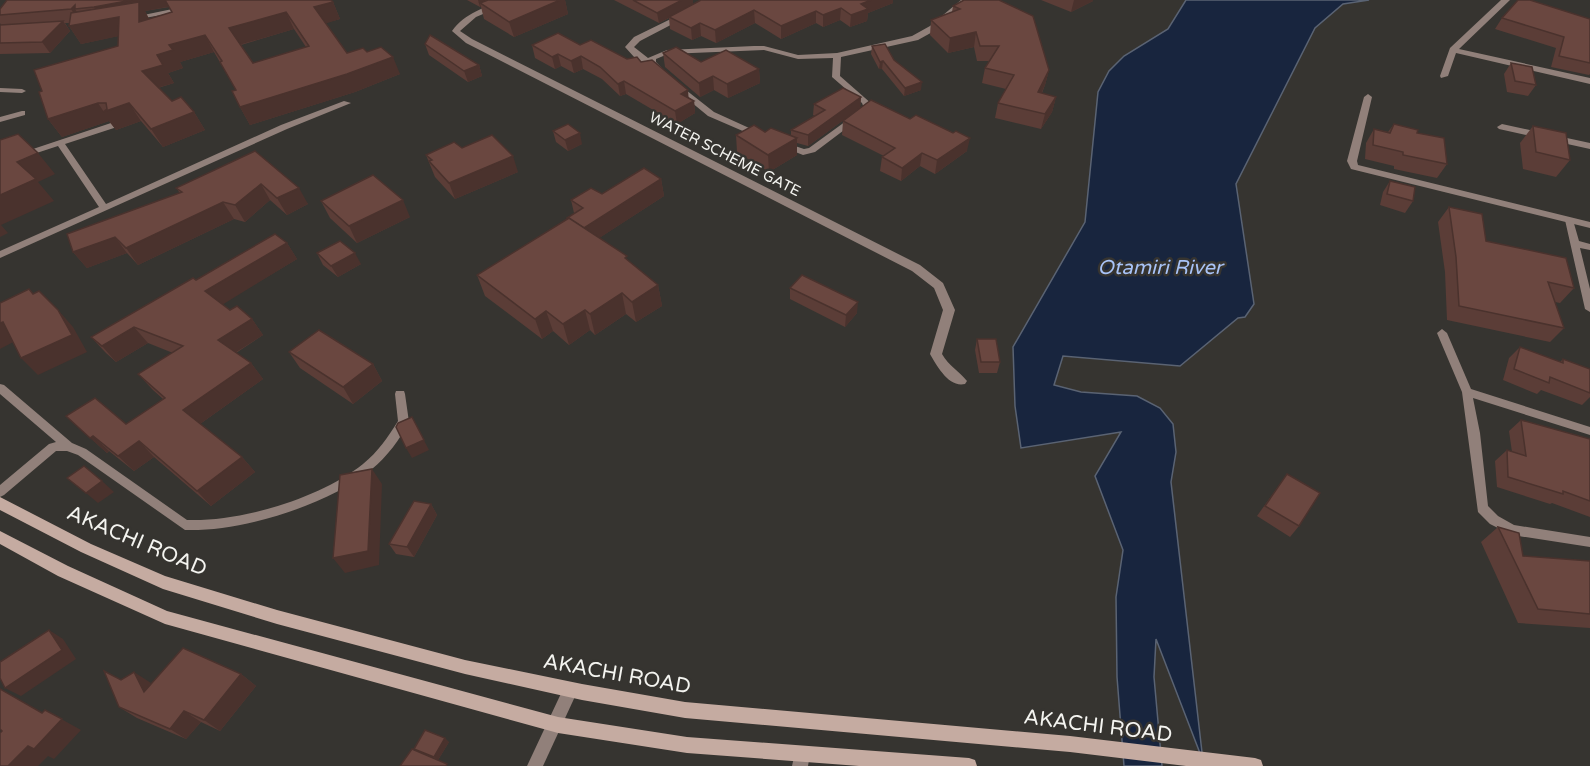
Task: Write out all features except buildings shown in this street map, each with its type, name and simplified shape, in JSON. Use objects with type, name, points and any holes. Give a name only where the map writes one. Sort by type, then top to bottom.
[{"type":"main road","name":"AKACHI ROAD","points":[[0,503],[86,548],[163,582],[277,617],[443,661],[570,690],[685,710],[1071,744],[1255,766]]},
{"type":"main road","points":[[0,537],[63,571],[165,618],[554,724],[687,746],[801,760],[969,766]]},
{"type":"street","name":"WATER SCHEME GATE","points":[[512,0],[462,22],[456,32],[562,89],[916,268],[939,286],[949,310],[936,354],[944,368],[961,381]]},
{"type":"street","points":[[652,63],[652,58],[667,52],[764,48],[798,57],[837,55],[915,38],[933,28],[966,0]]},
{"type":"street","points":[[1444,76],[1453,51],[1506,0]]},
{"type":"street","points":[[124,20],[200,6]]},
{"type":"street","points":[[692,11],[632,43],[629,47],[652,63],[711,114],[803,152],[812,150],[868,110],[869,105],[866,101],[844,86],[836,77],[837,55]]},
{"type":"street","points":[[1453,51],[1590,81]]},
{"type":"street","points":[[1368,97],[1352,161],[1354,167],[1590,225]]},
{"type":"street","points":[[1502,127],[1590,146]]},
{"type":"street","points":[[535,766],[570,690]]},
{"type":"lane","points":[[0,90],[22,91]]},
{"type":"lane","points":[[0,255],[284,126],[347,103]]},
{"type":"lane","points":[[0,120],[22,113]]},
{"type":"lane","points":[[0,163],[114,125]]},
{"type":"lane","points":[[60,143],[104,207]]},
{"type":"lane","points":[[1569,220],[1590,309]]},
{"type":"lane","points":[[1574,243],[1590,247]]},
{"type":"lane","points":[[1442,333],[1467,392],[1482,508],[1494,520],[1512,530],[1590,542]]},
{"type":"lane","points":[[0,388],[68,446],[82,452],[185,525],[202,528],[261,516],[337,486],[366,468],[387,447],[404,422],[400,394]]},
{"type":"lane","points":[[1467,392],[1590,430]]},
{"type":"lane","points":[[0,492],[53,447],[68,446]]},
{"type":"water","name":"Otamiri River","points":[[1186,0],[1369,0],[1343,4],[1315,28],[1236,184],[1254,304],[1245,317],[1238,318],[1180,366],[1063,356],[1054,385],[1081,392],[1137,396],[1160,408],[1173,424],[1176,452],[1171,482],[1203,761],[1156,639],[1154,677],[1162,766],[1124,766],[1117,677],[1116,597],[1123,550],[1095,476],[1121,432],[1021,448],[1015,406],[1013,347],[1085,222],[1098,92],[1109,71],[1124,56],[1168,29]]}]
